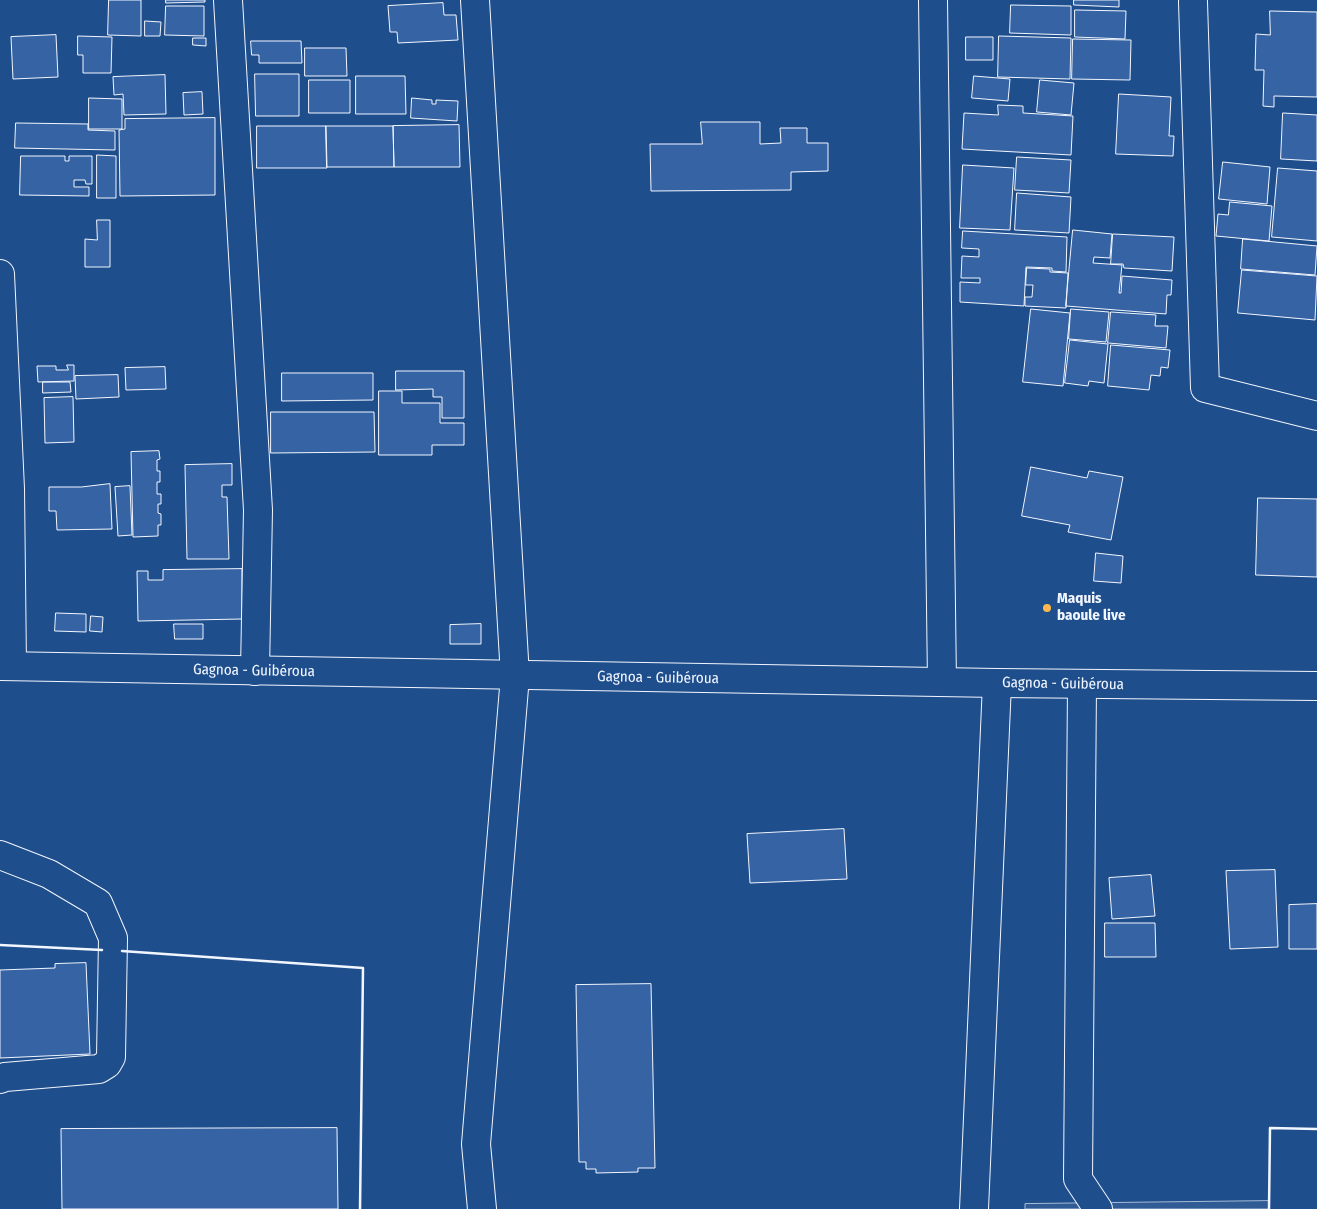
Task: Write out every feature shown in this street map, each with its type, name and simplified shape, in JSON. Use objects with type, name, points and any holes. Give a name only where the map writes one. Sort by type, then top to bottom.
[{"type":"street","points":[[228,0],[258,510],[255,671]]},
{"type":"street","points":[[475,0],[515,676],[476,1144],[482,1209]]},
{"type":"street","points":[[934,0],[942,682]]},
{"type":"street","points":[[1193,2],[1205,388],[1317,416]]},
{"type":"street","points":[[0,274],[10,489],[6,666]]},
{"type":"street","name":"Gagnoa - Guibéroua","points":[[6,666],[515,676],[1317,686]]},
{"type":"street","points":[[974,1209],[997,683]]},
{"type":"street","points":[[1082,684],[1078,1179],[1098,1209]]},
{"type":"street","points":[[0,855],[49,874],[98,902],[113,938],[111,1057],[107,1064],[99,1069],[0,1079]]},
{"type":"shaded area","points":[[1269,1201],[1269,1209],[1025,1209],[1025,1204]]},
{"type":"building","points":[[109,0],[141,0],[141,36],[108,35]]},
{"type":"building","points":[[166,0],[205,0],[205,2],[166,3]]},
{"type":"building","points":[[1074,0],[1119,0],[1119,7],[1074,5]]},
{"type":"building","points":[[443,3],[444,15],[456,15],[458,40],[398,43],[397,32],[390,32],[388,6]]},
{"type":"building","points":[[1011,5],[1071,6],[1071,35],[1010,33]]},
{"type":"building","points":[[166,6],[204,6],[204,36],[165,35]]},
{"type":"building","points":[[1075,10],[1126,11],[1125,39],[1075,37]]},
{"type":"building","points":[[1270,11],[1317,12],[1317,97],[1274,96],[1274,107],[1263,106],[1264,70],[1255,70],[1256,34],[1270,35]]},
{"type":"building","points":[[145,21],[161,22],[160,36],[145,36]]},
{"type":"building","points":[[56,35],[58,77],[13,79],[11,37]]},
{"type":"building","points":[[78,36],[112,37],[111,73],[83,73],[83,55],[78,55]]},
{"type":"building","points":[[999,36],[1071,38],[1070,79],[998,77]]},
{"type":"building","points":[[966,37],[993,37],[993,60],[966,60]]},
{"type":"building","points":[[193,38],[206,38],[206,46],[193,45]]},
{"type":"building","points":[[1073,39],[1131,40],[1130,80],[1072,79]]},
{"type":"building","points":[[251,41],[301,41],[302,63],[259,63],[259,55],[252,55]]},
{"type":"building","points":[[305,48],[346,48],[347,76],[305,76]]},
{"type":"building","points":[[255,74],[299,74],[299,116],[256,116]]},
{"type":"building","points":[[165,75],[166,114],[124,115],[123,94],[114,95],[113,77]]},
{"type":"building","points":[[356,76],[405,76],[406,114],[356,114]]},
{"type":"building","points":[[974,76],[1010,79],[1008,101],[972,98]]},
{"type":"building","points":[[309,80],[350,80],[350,113],[309,113]]},
{"type":"building","points":[[1040,80],[1074,83],[1071,115],[1037,112]]},
{"type":"building","points":[[202,92],[203,114],[184,115],[183,93]]},
{"type":"building","points":[[1119,94],[1171,97],[1169,136],[1174,136],[1173,156],[1116,154]]},
{"type":"building","points":[[89,98],[122,99],[122,129],[89,129]]},
{"type":"building","points":[[412,98],[432,100],[432,104],[436,104],[436,100],[458,101],[457,121],[411,118]]},
{"type":"building","points":[[998,105],[1023,106],[1023,113],[1073,116],[1071,155],[962,149],[964,113],[998,115]]},
{"type":"building","points":[[1283,113],[1317,115],[1317,161],[1281,159]]},
{"type":"building","points":[[215,118],[215,195],[120,196],[119,130],[125,129],[125,119]]},
{"type":"building","points":[[701,122],[760,122],[760,144],[781,143],[780,128],[807,128],[807,143],[828,143],[828,171],[791,172],[791,190],[651,191],[650,144],[702,144]]},
{"type":"building","points":[[16,123],[88,124],[88,130],[115,131],[115,150],[15,148]]},
{"type":"building","points":[[459,125],[460,167],[394,167],[393,126]]},
{"type":"building","points":[[257,126],[326,126],[327,168],[257,168]]},
{"type":"building","points":[[326,126],[393,126],[394,167],[327,167]]},
{"type":"building","points":[[97,155],[116,156],[116,198],[97,198]]},
{"type":"building","points":[[21,156],[65,156],[65,161],[69,161],[69,156],[92,156],[92,184],[86,184],[85,180],[74,180],[74,187],[89,187],[89,196],[20,195]]},
{"type":"building","points":[[1017,157],[1071,160],[1069,193],[1015,190]]},
{"type":"building","points":[[1223,162],[1270,167],[1267,204],[1219,199]]},
{"type":"building","points":[[963,165],[1014,168],[1010,230],[960,228]]},
{"type":"building","points":[[1278,168],[1317,171],[1317,241],[1272,237]]},
{"type":"building","points":[[1017,193],[1071,197],[1069,233],[1015,230]]},
{"type":"building","points":[[1230,202],[1272,206],[1269,241],[1216,236],[1218,214],[1228,215]]},
{"type":"building","points":[[97,220],[110,220],[110,267],[85,267],[85,239],[97,240]]},
{"type":"building","points":[[1073,230],[1112,234],[1110,258],[1094,257],[1093,263],[1122,265],[1119,293],[1121,293],[1122,276],[1172,280],[1171,295],[1167,295],[1166,314],[1066,306]]},
{"type":"building","points":[[963,231],[1067,237],[1066,272],[1052,271],[1052,268],[1026,267],[1024,306],[960,302],[960,282],[980,283],[980,278],[961,278],[962,256],[979,257],[979,249],[962,248]]},
{"type":"building","points":[[1113,234],[1174,237],[1172,271],[1124,268],[1123,264],[1111,264]]},
{"type":"building","points":[[1243,239],[1317,246],[1315,275],[1241,269]]},
{"type":"building","points":[[1027,268],[1050,269],[1050,272],[1068,273],[1066,308],[1025,306],[1025,297],[1032,297],[1033,285],[1026,285]]},
{"type":"building","points":[[1242,270],[1317,276],[1315,320],[1238,313]]},
{"type":"building","points":[[1031,309],[1070,313],[1063,386],[1023,382]]},
{"type":"building","points":[[1071,309],[1109,312],[1106,342],[1069,339]]},
{"type":"building","points":[[1111,312],[1156,315],[1155,326],[1168,326],[1166,348],[1108,343]]},
{"type":"building","points":[[1070,340],[1108,344],[1104,383],[1089,381],[1088,386],[1065,383]]},
{"type":"building","points":[[1111,345],[1170,350],[1168,368],[1161,367],[1160,376],[1151,375],[1149,390],[1108,386]]},
{"type":"building","points":[[67,365],[74,365],[74,381],[38,382],[37,366],[56,366],[56,370],[68,370]]},
{"type":"building","points":[[165,367],[166,389],[126,390],[125,368]]},
{"type":"building","points":[[396,371],[464,371],[464,418],[442,418],[442,397],[433,397],[433,389],[396,390]]},
{"type":"building","points":[[282,373],[373,373],[373,400],[282,401]]},
{"type":"building","points":[[118,375],[119,397],[76,399],[75,376]]},
{"type":"building","points":[[43,382],[70,382],[71,392],[43,393]]},
{"type":"building","points":[[379,391],[402,391],[402,403],[440,403],[440,423],[464,423],[464,445],[432,445],[432,455],[379,455]]},
{"type":"building","points":[[73,397],[74,442],[45,443],[44,398]]},
{"type":"building","points":[[271,412],[374,412],[375,452],[271,453]]},
{"type":"building","points":[[159,451],[160,459],[157,460],[157,471],[160,471],[160,482],[157,482],[157,494],[161,494],[161,504],[158,504],[158,513],[161,514],[161,525],[158,525],[158,536],[133,537],[131,452]]},
{"type":"building","points":[[232,464],[232,485],[222,485],[222,497],[227,497],[229,559],[187,559],[185,465]]},
{"type":"building","points":[[1031,467],[1087,478],[1089,471],[1123,477],[1111,540],[1068,532],[1070,525],[1022,516]]},
{"type":"building","points":[[110,484],[112,529],[57,530],[56,511],[49,511],[49,487],[81,487]]},
{"type":"building","points":[[130,486],[132,535],[118,536],[115,487]]},
{"type":"building","points":[[1258,498],[1317,499],[1317,577],[1256,575]]},
{"type":"building","points":[[1096,553],[1123,556],[1121,583],[1094,581]]},
{"type":"building","points":[[242,569],[242,619],[138,621],[137,571],[148,571],[148,580],[163,580],[163,570]]},
{"type":"building","points":[[56,613],[86,614],[86,632],[55,631]]},
{"type":"building","points":[[91,616],[103,617],[102,632],[90,631]]},
{"type":"building","points":[[174,624],[203,624],[203,639],[175,639]]},
{"type":"building","points":[[481,624],[481,644],[450,644],[450,625]]},
{"type":"building","points":[[844,829],[847,879],[750,883],[747,834]]},
{"type":"building","points":[[1275,870],[1278,947],[1230,949],[1226,871]]},
{"type":"building","points":[[1151,875],[1155,916],[1112,919],[1109,878]]},
{"type":"building","points":[[1317,904],[1317,949],[1289,949],[1289,905]]},
{"type":"building","points":[[1105,923],[1155,923],[1156,957],[1105,957]]},
{"type":"building","points":[[86,963],[90,1054],[0,1058],[0,970],[55,968],[55,964]]},
{"type":"building","points":[[651,984],[655,1168],[638,1168],[638,1172],[596,1173],[596,1169],[586,1169],[586,1162],[579,1162],[576,985]]},
{"type":"building","points":[[337,1128],[338,1209],[62,1209],[61,1129]]},
{"type":"wall","points":[[0,945],[102,950]]},
{"type":"wall","points":[[122,951],[363,968],[360,1209]]},
{"type":"wall","points":[[1269,1209],[1270,1128],[1317,1129]]},
{"type":"place","name":"Maquis baoule live","points":[[1047,608]]}]
